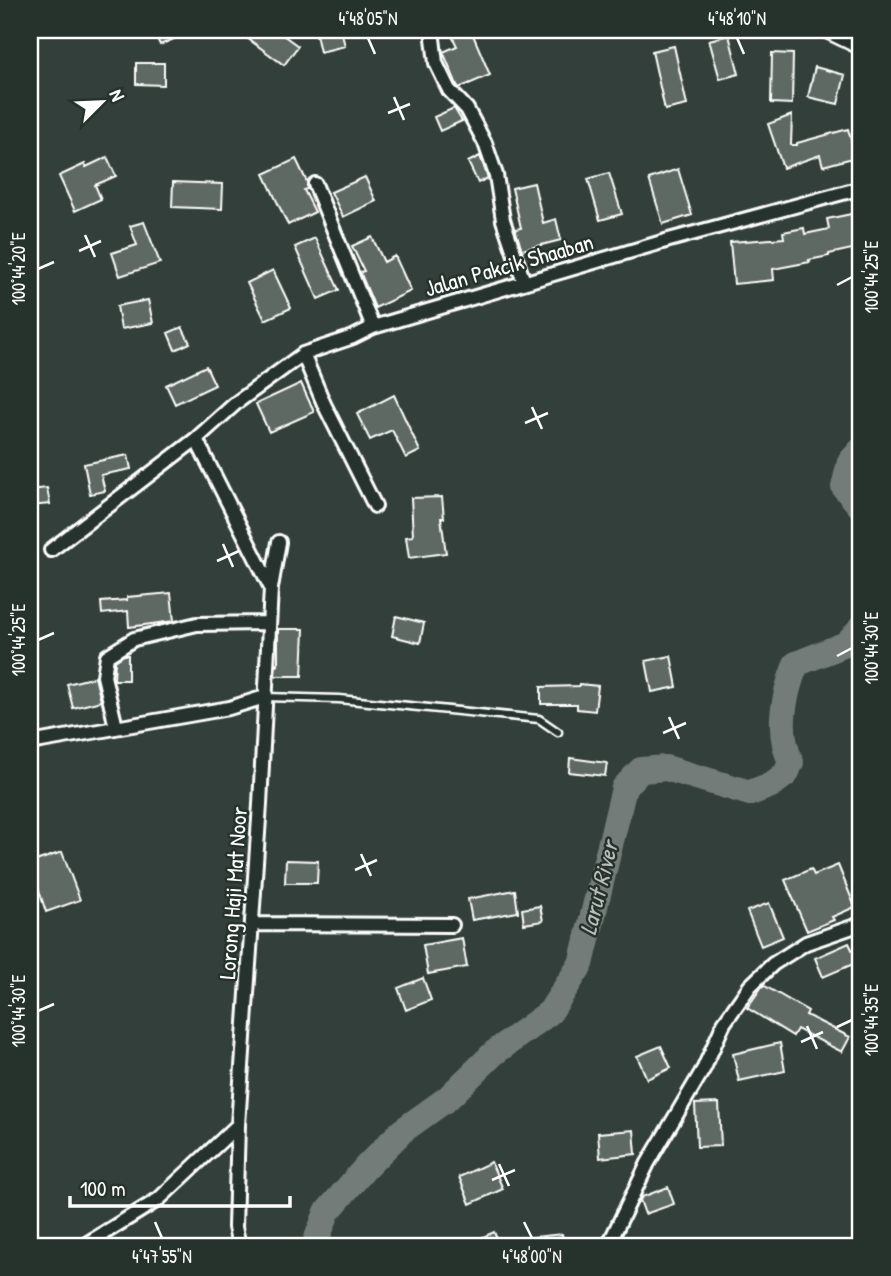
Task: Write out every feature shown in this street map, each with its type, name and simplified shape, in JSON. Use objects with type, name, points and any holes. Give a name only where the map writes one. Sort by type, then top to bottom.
[{"type":"main road","points":[[830,30],[861,46]]},
{"type":"street","points":[[432,30],[436,63],[449,90],[467,109],[485,143],[496,175],[503,220],[524,282]]},
{"type":"street","points":[[315,184],[373,327]]},
{"type":"street","name":"Jalan Pakcik Shaaban","points":[[51,550],[196,439],[236,403],[303,354],[353,337],[373,327],[524,282],[861,188]]},
{"type":"street","points":[[303,354],[324,404],[374,506]]},
{"type":"street","points":[[196,439],[271,588]]},
{"type":"street","name":"Lorong Haji Mat Noor","points":[[239,1246],[235,1227],[238,1125],[253,924],[271,588],[279,542]]},
{"type":"street","points":[[116,727],[104,676],[107,656],[134,639],[197,624],[269,623]]},
{"type":"street","points":[[30,743],[229,708],[265,696]]},
{"type":"street","points":[[253,924],[452,925]]},
{"type":"street","points":[[608,1246],[648,1163],[704,1068],[724,1023],[750,986],[773,964],[806,943],[861,924]]},
{"type":"street","points":[[89,1245],[159,1199],[238,1125]]},
{"type":"lane","points":[[265,696],[339,699],[539,719],[558,732]]},
{"type":"building","points":[[153,30],[195,30],[160,45]]},
{"type":"building","points":[[253,30],[276,30],[298,46],[284,65],[247,38]]},
{"type":"building","points":[[315,30],[341,30],[345,46],[320,52]]},
{"type":"building","points":[[449,30],[471,30],[490,75],[459,88],[443,52],[457,46]]},
{"type":"building","points":[[729,35],[739,74],[720,79],[709,40]]},
{"type":"building","points":[[674,46],[687,105],[665,110],[652,51]]},
{"type":"building","points":[[772,53],[793,54],[792,104],[771,103]]},
{"type":"building","points":[[136,63],[164,63],[164,85],[136,84]]},
{"type":"building","points":[[815,67],[845,75],[838,104],[808,97]]},
{"type":"building","points":[[454,108],[462,121],[440,131],[434,117]]},
{"type":"building","points":[[792,115],[791,145],[848,129],[856,157],[823,166],[820,155],[783,168],[768,124]]},
{"type":"building","points":[[480,156],[488,178],[478,183],[468,162]]},
{"type":"building","points":[[107,157],[116,176],[95,185],[101,199],[75,211],[59,176]]},
{"type":"building","points":[[296,159],[307,182],[307,189],[304,190],[315,212],[288,225],[264,174]]},
{"type":"building","points":[[678,169],[692,215],[663,224],[649,179]]},
{"type":"building","points":[[609,173],[622,214],[600,220],[588,179]]},
{"type":"building","points":[[365,177],[376,201],[343,217],[331,192]]},
{"type":"building","points":[[173,182],[223,184],[222,209],[172,207]]},
{"type":"building","points":[[534,183],[543,223],[556,219],[561,240],[522,250],[515,229],[521,228],[512,188]]},
{"type":"building","points":[[856,213],[861,247],[829,254],[809,260],[810,262],[773,269],[774,280],[734,284],[730,242],[784,238],[783,232],[804,228],[805,234],[829,229],[827,219]]},
{"type":"building","points":[[144,222],[160,263],[120,276],[112,253],[137,245],[130,226]]},
{"type":"building","points":[[372,237],[384,262],[395,256],[411,291],[375,308],[360,272],[364,271],[352,246]]},
{"type":"building","points":[[315,238],[339,290],[318,299],[295,247]]},
{"type":"building","points":[[273,270],[291,308],[265,320],[247,283]]},
{"type":"building","points":[[148,300],[153,323],[121,329],[117,306]]},
{"type":"building","points":[[182,327],[190,343],[175,350],[168,333]]},
{"type":"building","points":[[206,366],[215,385],[175,404],[166,385]]},
{"type":"building","points":[[301,383],[314,412],[269,432],[256,404]]},
{"type":"building","points":[[394,395],[420,451],[406,458],[392,430],[370,440],[357,414]]},
{"type":"building","points":[[128,455],[131,469],[101,475],[105,491],[90,494],[84,464]]},
{"type":"building","points":[[47,488],[50,504],[30,506],[30,490]]},
{"type":"building","points":[[442,497],[444,518],[441,518],[446,553],[409,558],[406,537],[413,536],[411,498]]},
{"type":"building","points":[[171,593],[174,621],[129,627],[128,611],[102,614],[101,602]]},
{"type":"building","points":[[396,616],[424,623],[420,643],[392,636]]},
{"type":"building","points":[[278,629],[304,629],[302,676],[275,676],[276,664],[278,665]]},
{"type":"building","points":[[128,655],[128,680],[114,680],[115,661]]},
{"type":"building","points":[[671,656],[677,687],[652,692],[646,661]]},
{"type":"building","points":[[95,677],[101,701],[73,708],[67,684]]},
{"type":"building","points":[[579,684],[598,686],[595,711],[577,709],[577,704],[541,704],[541,687]]},
{"type":"building","points":[[570,758],[607,763],[605,776],[569,772]]},
{"type":"building","points":[[62,852],[80,900],[46,912],[30,863]]},
{"type":"building","points":[[286,860],[318,861],[317,883],[285,883]]},
{"type":"building","points":[[838,865],[855,907],[832,917],[834,920],[807,931],[785,880],[811,869],[814,875]]},
{"type":"building","points":[[515,890],[518,912],[472,920],[468,899]]},
{"type":"building","points":[[769,903],[783,937],[761,946],[747,911]]},
{"type":"building","points":[[540,906],[543,921],[524,924],[522,909]]},
{"type":"building","points":[[462,938],[467,967],[428,974],[423,945]]},
{"type":"building","points":[[849,943],[858,962],[823,977],[815,958]]},
{"type":"building","points":[[423,978],[431,1000],[406,1010],[398,988]]},
{"type":"building","points":[[763,985],[808,1011],[806,1015],[850,1037],[842,1052],[797,1029],[793,1036],[747,1008]]},
{"type":"building","points":[[780,1043],[785,1071],[739,1081],[733,1054]]},
{"type":"building","points":[[661,1046],[671,1068],[647,1079],[637,1056]]},
{"type":"building","points":[[719,1103],[721,1146],[697,1147],[695,1104]]},
{"type":"building","points":[[634,1130],[636,1154],[600,1158],[598,1133]]},
{"type":"building","points":[[491,1162],[503,1189],[470,1204],[459,1177]]},
{"type":"building","points":[[668,1187],[674,1204],[645,1214],[640,1200],[642,1197]]},
{"type":"building","points":[[494,1232],[500,1246],[463,1246]]},
{"type":"building","points":[[562,1234],[564,1246],[527,1246],[526,1238]]},
{"type":"waterway","name":"Larut River","points":[[861,450],[850,462],[844,487],[861,507]]},
{"type":"waterway","name":"Larut River","points":[[314,1246],[327,1212],[402,1131],[448,1098],[494,1053],[550,1012],[581,964],[624,788],[641,770],[666,768],[750,793],[771,785],[786,774],[791,762],[784,738],[783,713],[796,664],[846,644],[861,628]]}]
